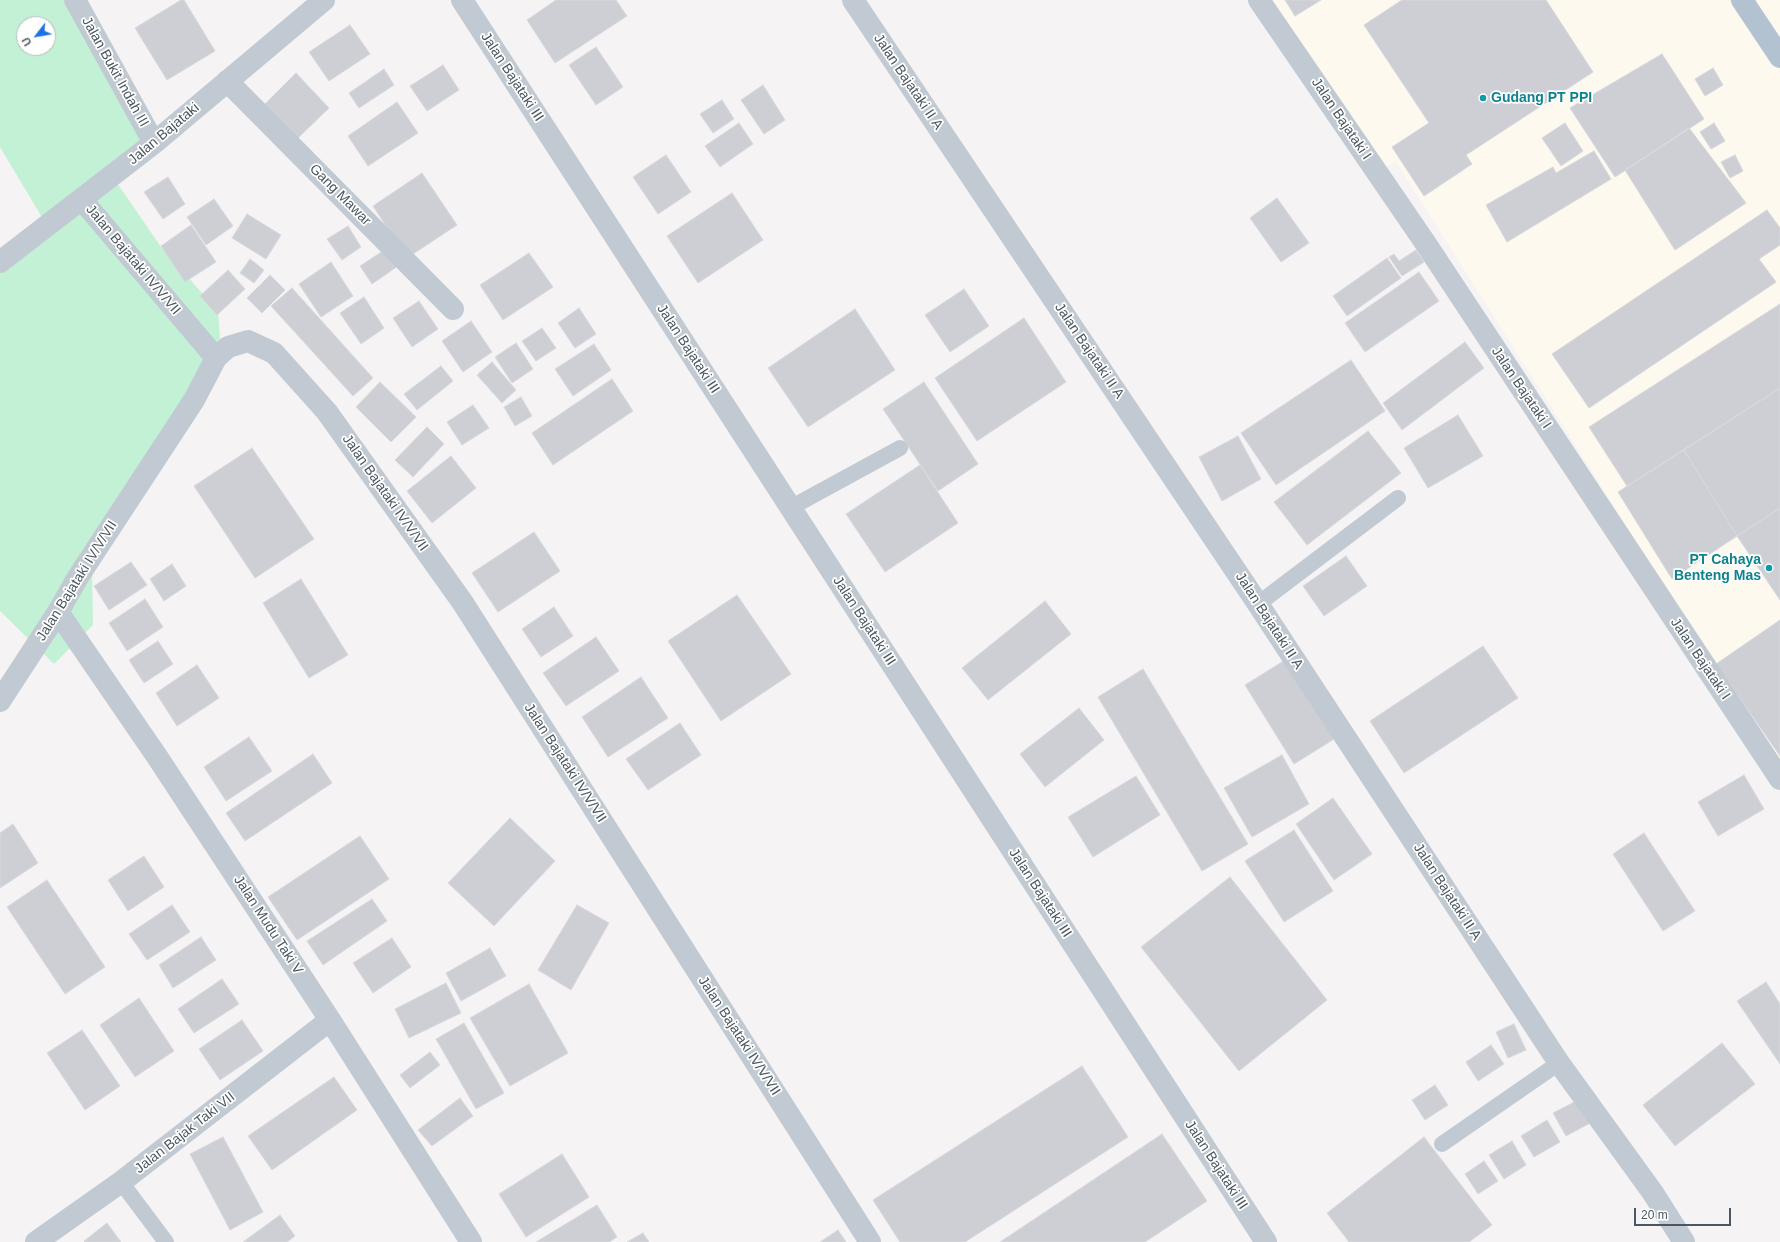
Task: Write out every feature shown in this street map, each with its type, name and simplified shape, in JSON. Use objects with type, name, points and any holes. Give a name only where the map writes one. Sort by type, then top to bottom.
[{"type":"main road","points":[[1742,0],[1780,57]]},
{"type":"street","name":"Jalan Bukit Indah III","points":[[75,0],[154,143]]},
{"type":"street","name":"Jalan Bajataki","points":[[0,262],[154,143],[324,0]]},
{"type":"street","name":"Jalan Bajataki III","points":[[462,0],[1266,1242]]},
{"type":"street","name":"Jalan Bajataki II A","points":[[853,0],[1258,604],[1559,1063],[1653,1193],[1684,1242]]},
{"type":"street","name":"Jalan Bajataki I","points":[[1259,0],[1424,241],[1780,779]]},
{"type":"street","name":"Gang Mawar","points":[[227,81],[453,309]]},
{"type":"street","name":"Jalan Bajataki IV/V/VII","points":[[82,200],[216,358]]},
{"type":"street","name":"Jalan Bajataki IV/V/VII","points":[[0,701],[58,612],[78,577],[194,400],[216,358],[228,347],[248,341],[274,353],[327,412],[463,603],[870,1242]]},
{"type":"street","name":"Jalan Mudu Taki V","points":[[58,612],[158,758],[330,1020],[471,1242]]},
{"type":"street","name":"Jalan Bajak Taki VII","points":[[36,1242],[121,1182],[330,1020]]},
{"type":"lane","points":[[790,508],[900,448]]},
{"type":"lane","points":[[1258,604],[1398,498]]},
{"type":"lane","points":[[1442,1144],[1559,1063]]},
{"type":"lane","points":[[121,1182],[166,1242]]},
{"type":"shaded area","points":[[1251,0],[1780,0],[1780,768],[1396,162],[1383,168]]},
{"type":"green space","points":[[0,0],[66,0],[155,146],[115,180],[161,247],[218,311],[222,363],[92,565],[93,625],[54,664],[0,611],[0,266],[52,234],[0,147]]},
{"type":"building","points":[[181,0],[184,0],[215,51],[167,80],[135,28]]},
{"type":"building","points":[[556,0],[616,0],[627,16],[555,63],[527,20]]},
{"type":"building","points":[[1285,0],[1321,0],[1295,16]]},
{"type":"building","name":"Gudang PT PPI","points":[[1402,0],[1546,0],[1593,72],[1466,155],[1472,164],[1424,196],[1392,147],[1429,123],[1364,25]]},
{"type":"building","points":[[350,25],[370,54],[329,81],[309,52]]},
{"type":"building","points":[[596,47],[623,87],[596,105],[569,65]]},
{"type":"building","points":[[1662,54],[1704,119],[1615,177],[1570,108]]},
{"type":"building","points":[[443,65],[459,90],[427,111],[410,86]]},
{"type":"building","points":[[1713,68],[1723,85],[1705,96],[1695,79]]},
{"type":"building","points":[[384,69],[394,85],[359,108],[349,93]]},
{"type":"building","points":[[296,73],[329,108],[298,138],[265,104]]},
{"type":"building","points":[[763,85],[785,120],[764,134],[741,100]]},
{"type":"building","points":[[722,100],[734,119],[713,133],[700,114]]},
{"type":"building","points":[[397,102],[418,133],[368,166],[348,136]]},
{"type":"building","points":[[739,123],[753,144],[720,167],[705,146]]},
{"type":"building","points":[[1565,123],[1583,151],[1561,166],[1542,138]]},
{"type":"building","points":[[1714,123],[1725,141],[1711,149],[1700,132]]},
{"type":"building","points":[[1689,128],[1746,203],[1675,250],[1625,170]]},
{"type":"building","points":[[1594,151],[1611,179],[1507,242],[1486,205],[1553,167],[1556,173]]},
{"type":"building","points":[[666,155],[691,192],[658,214],[633,177]]},
{"type":"building","points":[[1735,155],[1743,171],[1730,178],[1721,162]]},
{"type":"building","points":[[422,173],[457,225],[407,258],[373,206]]},
{"type":"building","points":[[168,177],[185,204],[163,219],[144,192]]},
{"type":"building","points":[[732,193],[763,240],[698,283],[667,236]]},
{"type":"building","points":[[1277,198],[1309,243],[1281,262],[1250,218]]},
{"type":"building","points":[[214,199],[233,226],[206,245],[187,217]]},
{"type":"building","points":[[1767,210],[1780,228],[1780,245],[1759,259],[1776,282],[1589,408],[1552,354]]},
{"type":"building","points":[[247,214],[281,235],[266,259],[232,238]]},
{"type":"building","points":[[191,225],[216,262],[185,282],[161,246]]},
{"type":"building","points":[[348,226],[361,247],[342,260],[327,239]]},
{"type":"building","points":[[386,249],[398,266],[372,284],[360,266]]},
{"type":"building","points":[[1416,250],[1424,262],[1402,276],[1389,257],[1394,254],[1399,261]]},
{"type":"building","points":[[529,253],[553,287],[503,320],[480,285]]},
{"type":"building","points":[[1387,258],[1401,278],[1347,316],[1333,296]]},
{"type":"building","points":[[250,259],[264,270],[254,283],[240,273]]},
{"type":"building","points":[[331,262],[353,296],[321,317],[299,284]]},
{"type":"building","points":[[228,270],[245,289],[217,315],[200,296]]},
{"type":"building","points":[[1419,272],[1439,301],[1365,352],[1345,323]]},
{"type":"building","points":[[270,275],[285,290],[262,313],[247,298]]},
{"type":"building","points":[[292,288],[373,378],[353,396],[271,306]]},
{"type":"building","points":[[964,289],[989,326],[950,352],[925,315]]},
{"type":"building","points":[[364,297],[384,328],[361,344],[340,313]]},
{"type":"building","points":[[419,301],[438,329],[412,347],[393,318]]},
{"type":"building","points":[[1780,304],[1780,388],[1627,486],[1589,427]]},
{"type":"building","points":[[579,308],[596,334],[575,348],[558,323]]},
{"type":"building","points":[[855,309],[895,370],[808,427],[768,368]]},
{"type":"building","points":[[1024,318],[1066,382],[977,441],[935,378]]},
{"type":"building","points":[[471,321],[492,352],[463,372],[442,341]]},
{"type":"building","points":[[542,328],[556,348],[536,361],[522,341]]},
{"type":"building","points":[[1465,342],[1484,368],[1402,430],[1383,403]]},
{"type":"building","points":[[516,343],[533,369],[512,383],[495,357]]},
{"type":"building","points":[[594,344],[611,370],[573,396],[555,369]]},
{"type":"building","points":[[1351,360],[1385,411],[1276,485],[1241,433]]},
{"type":"building","points":[[492,362],[516,390],[502,403],[477,375]]},
{"type":"building","points":[[441,366],[453,381],[417,410],[404,394]]},
{"type":"building","points":[[612,379],[633,411],[553,465],[532,433]]},
{"type":"building","points":[[380,382],[416,417],[391,442],[356,407]]},
{"type":"building","points":[[924,382],[978,464],[938,491],[883,409]]},
{"type":"building","points":[[1780,388],[1780,508],[1737,536],[1684,450]]},
{"type":"building","points":[[521,397],[532,416],[515,426],[504,407]]},
{"type":"building","points":[[473,405],[489,428],[462,445],[447,422]]},
{"type":"building","points":[[1458,415],[1483,456],[1428,488],[1404,448]]},
{"type":"building","points":[[427,427],[444,444],[413,477],[395,460]]},
{"type":"building","points":[[1368,431],[1401,473],[1307,545],[1274,502]]},
{"type":"building","points":[[1238,436],[1261,479],[1222,501],[1199,457]]},
{"type":"building","points":[[252,448],[314,539],[255,578],[194,486]]},
{"type":"building","points":[[1684,450],[1737,536],[1672,579],[1618,492]]},
{"type":"building","points":[[451,456],[476,488],[432,523],[407,491]]},
{"type":"building","points":[[920,465],[958,523],[885,572],[846,514]]},
{"type":"building","name":"PT Cahaya Benteng Mas","points":[[1780,508],[1780,600],[1737,536]]},
{"type":"building","points":[[534,532],[560,571],[498,612],[472,573]]},
{"type":"building","points":[[1346,556],[1367,586],[1324,616],[1303,586]]},
{"type":"building","points":[[131,562],[147,585],[109,610],[94,586]]},
{"type":"building","points":[[172,564],[186,586],[164,601],[150,579]]},
{"type":"building","points":[[301,579],[348,655],[309,678],[263,603]]},
{"type":"building","points":[[737,595],[791,674],[721,721],[668,641]]},
{"type":"building","points":[[145,599],[163,627],[127,651],[109,623]]},
{"type":"building","points":[[1045,601],[1071,634],[988,700],[962,668]]},
{"type":"building","points":[[554,607],[573,636],[541,657],[522,629]]},
{"type":"building","points":[[1780,620],[1780,756],[1716,664]]},
{"type":"building","points":[[596,637],[619,671],[566,706],[543,673]]},
{"type":"building","points":[[158,641],[173,664],[144,683],[129,660]]},
{"type":"building","points":[[1483,646],[1518,698],[1404,773],[1370,721]]},
{"type":"building","points":[[1290,657],[1339,736],[1294,764],[1245,685]]},
{"type":"building","points":[[197,665],[219,698],[177,726],[156,693]]},
{"type":"building","points":[[1143,669],[1248,844],[1202,871],[1098,697]]},
{"type":"building","points":[[641,677],[668,718],[608,757],[582,717]]},
{"type":"building","points":[[1079,708],[1104,740],[1045,787],[1020,754]]},
{"type":"building","points":[[680,723],[701,755],[648,790],[626,759]]},
{"type":"building","points":[[249,737],[272,771],[226,801],[204,767]]},
{"type":"building","points":[[313,754],[332,783],[245,841],[226,813]]},
{"type":"building","points":[[1282,755],[1309,804],[1252,837],[1224,788]]},
{"type":"building","points":[[1744,775],[1764,809],[1718,836],[1698,802]]},
{"type":"building","points":[[1136,776],[1160,815],[1093,857],[1068,817]]},
{"type":"building","points":[[1333,798],[1372,854],[1334,880],[1296,824]]},
{"type":"building","points":[[510,818],[555,861],[494,926],[448,883]]},
{"type":"building","points":[[13,824],[38,863],[0,888],[0,833]]},
{"type":"building","points":[[1294,830],[1333,891],[1284,922],[1245,861]]},
{"type":"building","points":[[1644,833],[1695,911],[1663,931],[1613,854]]},
{"type":"building","points":[[360,836],[389,879],[297,940],[268,897]]},
{"type":"building","points":[[144,856],[164,887],[128,911],[108,880]]},
{"type":"building","points":[[1230,877],[1327,1000],[1239,1071],[1141,947]]},
{"type":"building","points":[[47,880],[105,967],[65,994],[7,907]]},
{"type":"building","points":[[372,899],[387,921],[323,965],[307,941]]},
{"type":"building","points":[[172,905],[190,932],[147,960],[129,934]]},
{"type":"building","points":[[577,905],[609,923],[571,990],[538,970]]},
{"type":"building","points":[[201,937],[216,960],[173,988],[159,965]]},
{"type":"building","points":[[392,938],[411,967],[373,993],[353,963]]},
{"type":"building","points":[[490,948],[506,976],[461,1001],[446,973]]},
{"type":"building","points":[[222,979],[239,1004],[194,1033],[178,1009]]},
{"type":"building","points":[[1766,982],[1780,1004],[1780,1064],[1737,1001]]},
{"type":"building","points":[[446,983],[461,1013],[409,1038],[395,1009]]},
{"type":"building","points":[[529,984],[568,1053],[510,1086],[470,1018]]},
{"type":"building","points":[[139,998],[174,1051],[135,1077],[100,1025]]},
{"type":"building","points":[[242,1020],[263,1051],[220,1080],[199,1049]]},
{"type":"building","points":[[464,1023],[504,1093],[476,1109],[436,1039]]},
{"type":"building","points":[[1514,1024],[1526,1050],[1508,1058],[1496,1032]]},
{"type":"building","points":[[82,1030],[120,1086],[85,1110],[47,1053]]},
{"type":"building","points":[[1722,1043],[1755,1084],[1675,1146],[1643,1105]]},
{"type":"building","points":[[1491,1045],[1504,1064],[1478,1081],[1466,1062]]},
{"type":"building","points":[[430,1052],[440,1065],[410,1088],[400,1075]]},
{"type":"building","points":[[1082,1066],[1128,1137],[965,1242],[900,1242],[873,1200]]},
{"type":"building","points":[[334,1077],[357,1110],[272,1170],[248,1136]]},
{"type":"building","points":[[1435,1085],[1448,1105],[1425,1120],[1412,1100]]},
{"type":"building","points":[[460,1098],[473,1116],[432,1146],[418,1130]]},
{"type":"building","points":[[1580,1099],[1592,1122],[1566,1136],[1553,1113]]},
{"type":"building","points":[[1547,1120],[1560,1142],[1534,1157],[1521,1136]]},
{"type":"building","points":[[1162,1134],[1207,1201],[1145,1242],[1000,1242]]},
{"type":"building","points":[[223,1137],[263,1212],[230,1230],[190,1154]]},
{"type":"building","points":[[1424,1137],[1492,1225],[1469,1242],[1349,1242],[1327,1213]]},
{"type":"building","points":[[1512,1141],[1526,1165],[1504,1179],[1489,1155]]},
{"type":"building","points":[[562,1154],[589,1197],[526,1237],[499,1194]]},
{"type":"building","points":[[1484,1161],[1498,1181],[1478,1194],[1465,1174]]},
{"type":"building","points":[[597,1205],[617,1237],[609,1242],[536,1242]]},
{"type":"building","points":[[280,1215],[295,1236],[287,1242],[243,1242]]},
{"type":"building","points":[[107,1223],[121,1242],[84,1241]]},
{"type":"building","points":[[838,1230],[846,1242],[820,1242]]},
{"type":"building","points":[[643,1233],[649,1242],[627,1242]]},
{"type":"place","name":"Gudang PT PPI","points":[[1483,98]]},
{"type":"place","name":"PT Cahaya Benteng Mas","points":[[1769,568]]}]
